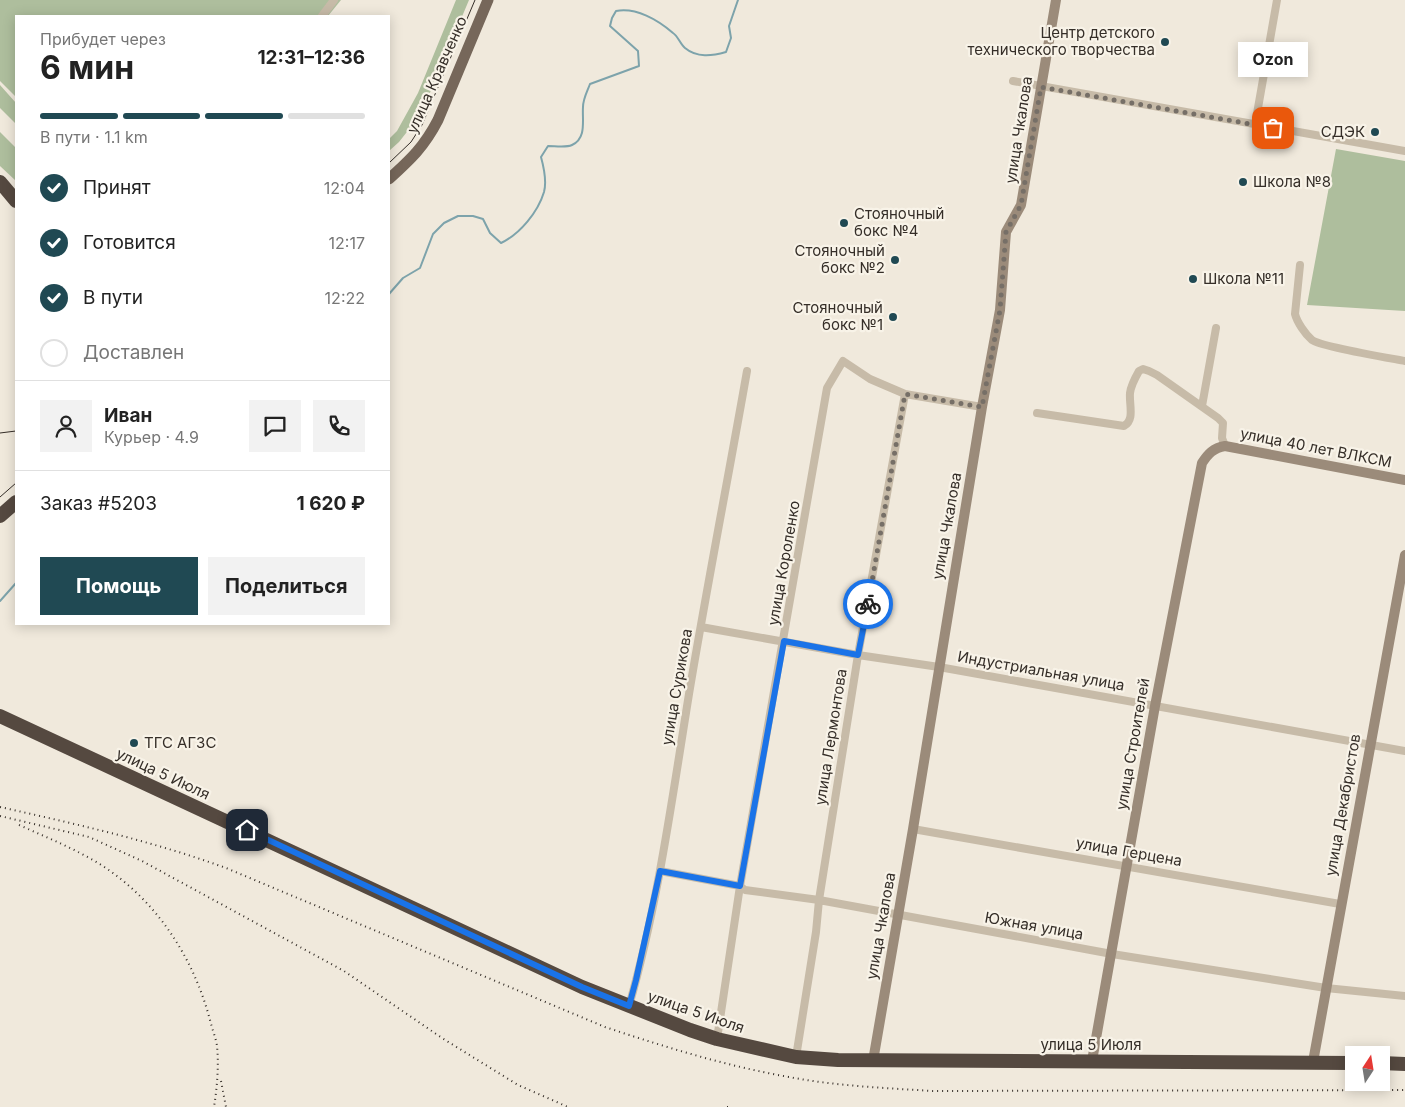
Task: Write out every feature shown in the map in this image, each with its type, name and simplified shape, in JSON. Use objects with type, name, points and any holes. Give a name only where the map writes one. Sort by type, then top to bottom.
[{"type":"highway","points":[[0,182],[15,200]]},
{"type":"highway","points":[[0,516],[15,503]]},
{"type":"highway","name":"улица 5 Июля","points":[[0,716],[582,987],[717,1039],[796,1056],[873,1061],[1345,1063]]},
{"type":"highway","points":[[1390,1063],[1405,1064]]},
{"type":"main road","name":"улица Кравченко","points":[[390,178],[419,152],[430,136],[488,0]]},
{"type":"main road","name":"улица Чкалова","points":[[873,1061],[982,407],[1000,310],[1006,232],[1021,205],[1056,0]]},
{"type":"main road","name":"улица 40 лет ВЛКСМ","points":[[1225,446],[1405,480]]},
{"type":"main road","name":"улица Строителей","points":[[1092,1061],[1155,706],[1202,463],[1208,454],[1216,448],[1225,446]]},
{"type":"main road","name":"улица Декабристов","points":[[1313,1062],[1369,744],[1405,555]]},
{"type":"street","points":[[323,15],[334,0]]},
{"type":"street","points":[[1255,125],[1277,0]]},
{"type":"street","points":[[1013,81],[1405,151]]},
{"type":"street","points":[[1300,265],[1296,320],[1313,340],[1366,354],[1405,361]]},
{"type":"street","points":[[1202,406],[1216,328]]},
{"type":"street","name":"улица Короленко","points":[[717,1039],[740,886],[827,388],[843,361],[870,379],[905,394]]},
{"type":"street","name":"улица Сурикова","points":[[629,1006],[660,871],[747,370]]},
{"type":"street","name":"улица 40 лет ВЛКСМ","points":[[1037,413],[1124,426],[1131,420],[1130,392],[1134,380],[1139,371],[1143,370],[1158,375],[1223,423],[1222,438],[1225,446]]},
{"type":"street","points":[[905,394],[982,407]]},
{"type":"street","name":"улица Лермонтова","points":[[796,1056],[858,655],[905,394]]},
{"type":"street","name":"Индустриальная улица","points":[[701,627],[858,655],[939,666],[1405,750]]},
{"type":"street","name":"улица Герцена","points":[[913,829],[1340,904]]},
{"type":"street","name":"Южная улица","points":[[660,871],[740,886],[745,890],[819,900],[1112,954],[1326,988],[1405,996]]},
{"type":"green space","points":[[0,0],[341,0],[329,15],[15,15],[15,96],[0,81]]},
{"type":"green space","points":[[456,0],[469,0],[421,114],[399,142],[390,150],[390,138],[397,131],[418,93]]},
{"type":"green space","points":[[0,85],[15,102],[15,123],[0,108]]},
{"type":"green space","points":[[0,132],[15,147],[15,180],[0,166]]},
{"type":"green space","points":[[1336,149],[1405,161],[1405,311],[1307,305]]},
{"type":"waterway","points":[[390,293],[403,278],[420,268],[433,234],[444,223],[458,216],[473,216],[483,219],[490,233],[501,243],[515,234],[533,215],[545,188],[541,157],[548,146],[570,146],[580,138],[583,128],[584,101],[590,84],[639,66],[638,51],[610,26],[616,11],[631,11],[646,16],[675,34],[683,46],[690,51],[700,55],[710,55],[726,52],[731,38],[729,26],[738,0]]},
{"type":"waterway","points":[[0,601],[15,584]]},
{"type":"tram line","points":[[390,162],[411,142],[422,125],[475,0]]},
{"type":"tram line","points":[[0,433],[15,431]]},
{"type":"tram line","points":[[0,497],[15,484]]},
{"type":"railway","points":[[0,807],[114,834],[198,858],[226,868],[605,1027],[650,1042],[765,1073],[843,1085],[933,1091],[1405,1090]]},
{"type":"railway","points":[[0,816],[89,837],[142,861],[344,971],[442,1038],[518,1085],[568,1107]]},
{"type":"railway","points":[[19,825],[79,852],[118,877],[137,893],[169,931],[182,951],[203,996],[216,1040],[218,1069],[214,1107]]},
{"type":"railway","points":[[221,1081],[226,1107]]},
{"type":"way so far","points":[[868,604],[905,394],[982,407],[1000,310],[1006,232],[1021,205],[1041,87],[1273,128]]},
{"type":"place","name":"Центр детского технического творчества","points":[[1165,42]]},
{"type":"place","name":"Ozon","points":[[1273,128]]},
{"type":"place","name":"СДЭК","points":[[1375,132]]},
{"type":"place","name":"Школа №8","points":[[1243,182]]},
{"type":"place","name":"Стояночный бокс №4","points":[[844,223]]},
{"type":"place","name":"Стояночный бокс №2","points":[[895,260]]},
{"type":"place","name":"Школа №11","points":[[1193,279]]},
{"type":"place","name":"Стояночный бокс №1","points":[[893,317]]},
{"type":"place","name":"ТГС АГЗС","points":[[134,743]]},
{"type":"route","points":[[247,830],[582,987],[629,1006],[660,871],[740,886],[784,641],[858,655],[868,604]]}]
